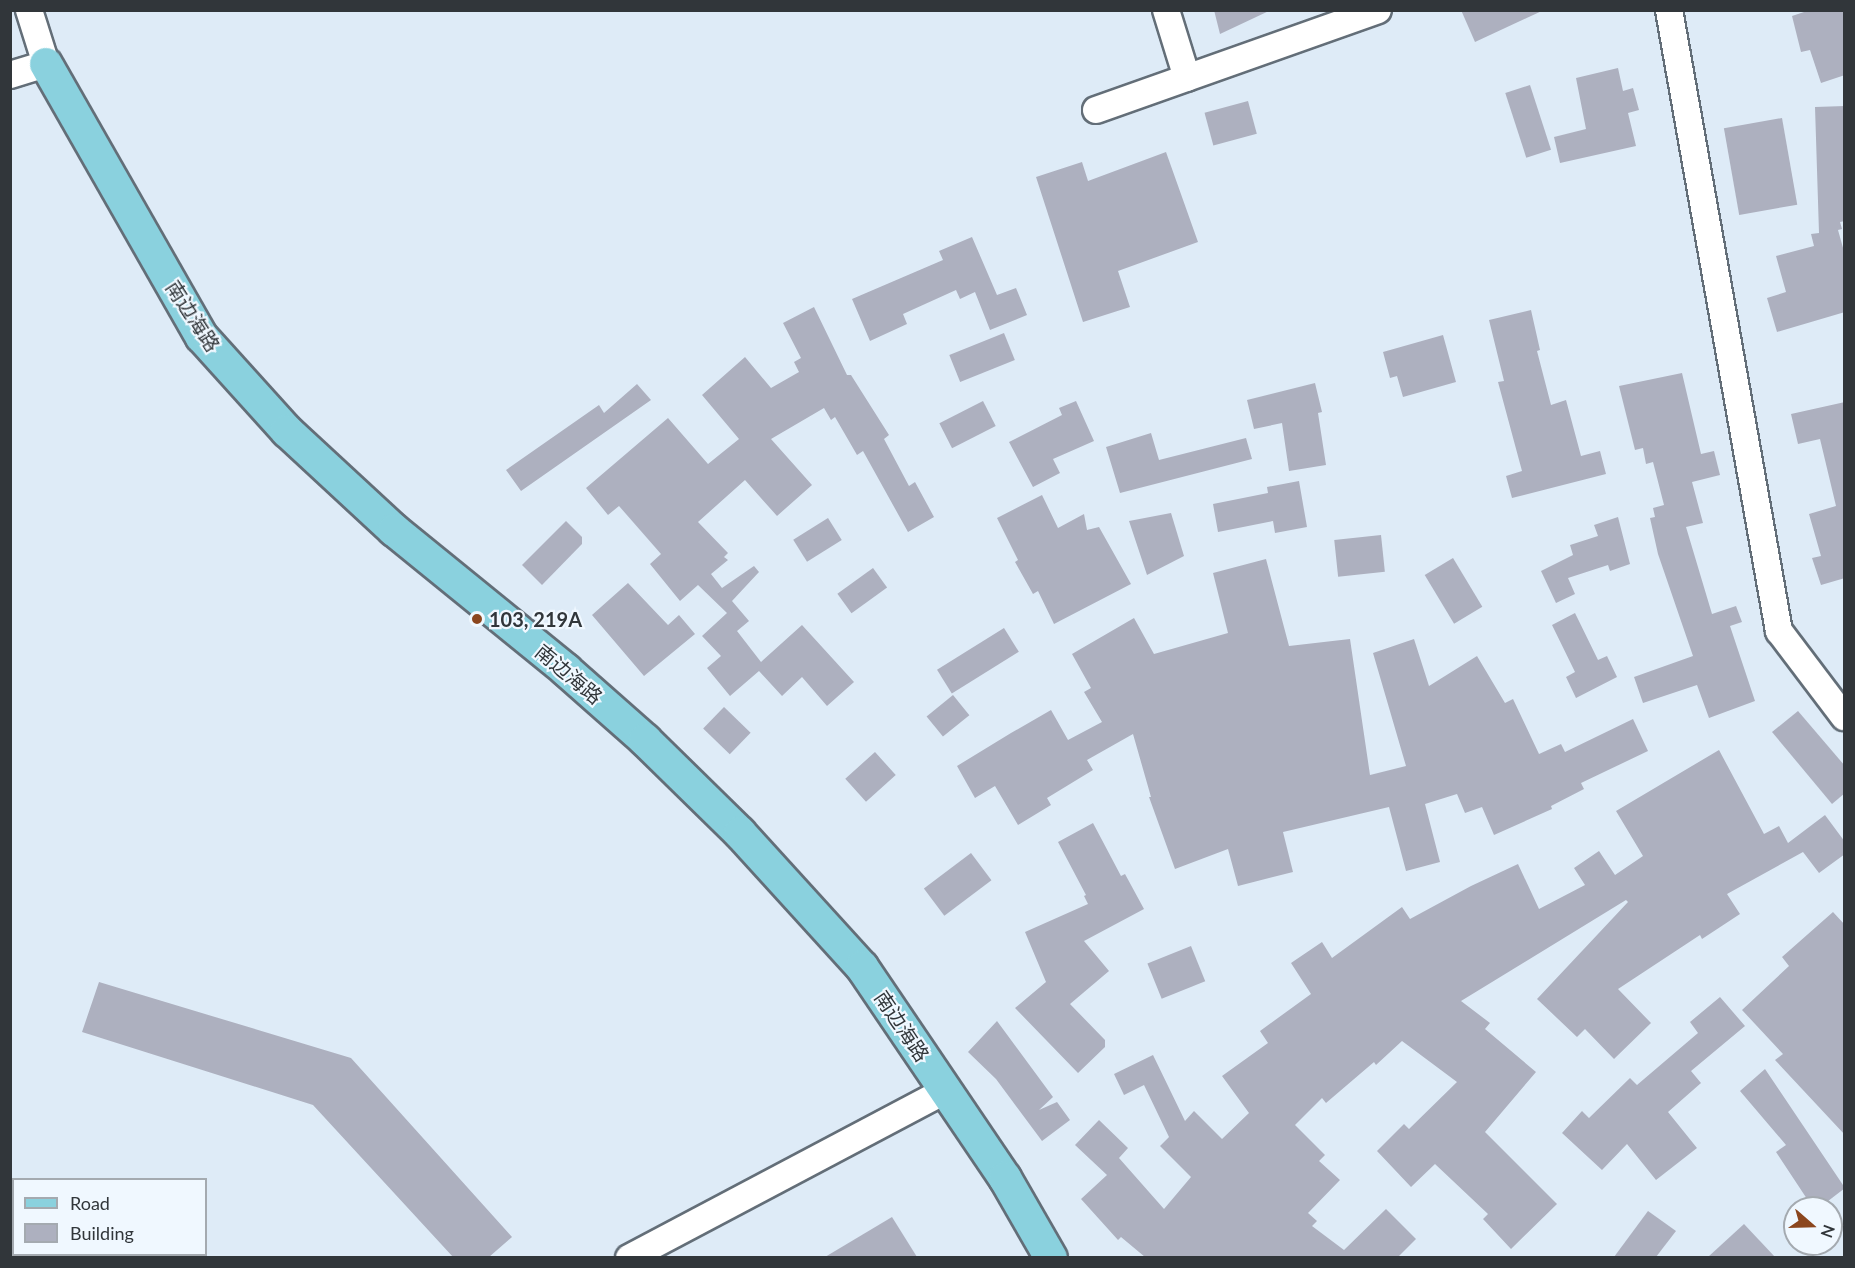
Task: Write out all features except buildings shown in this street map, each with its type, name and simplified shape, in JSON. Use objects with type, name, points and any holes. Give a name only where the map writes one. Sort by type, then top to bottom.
[{"type":"main road","name":"南边海路","points":[[46,64],[202,337],[295,439],[394,530],[566,670],[645,740],[740,833],[862,967],[1005,1178],[1052,1257]]},
{"type":"street","name":"南边海路","points":[[29,10],[46,64]]},
{"type":"street","points":[[1166,10],[1187,78]]},
{"type":"street","points":[[1096,110],[1378,10]]},
{"type":"street","points":[[1669,10],[1779,631],[1845,717]]},
{"type":"street","points":[[10,75],[46,64]]},
{"type":"street","points":[[628,1257],[946,1090]]},
{"type":"place","name":"103, 219A","points":[[477,619]]}]
